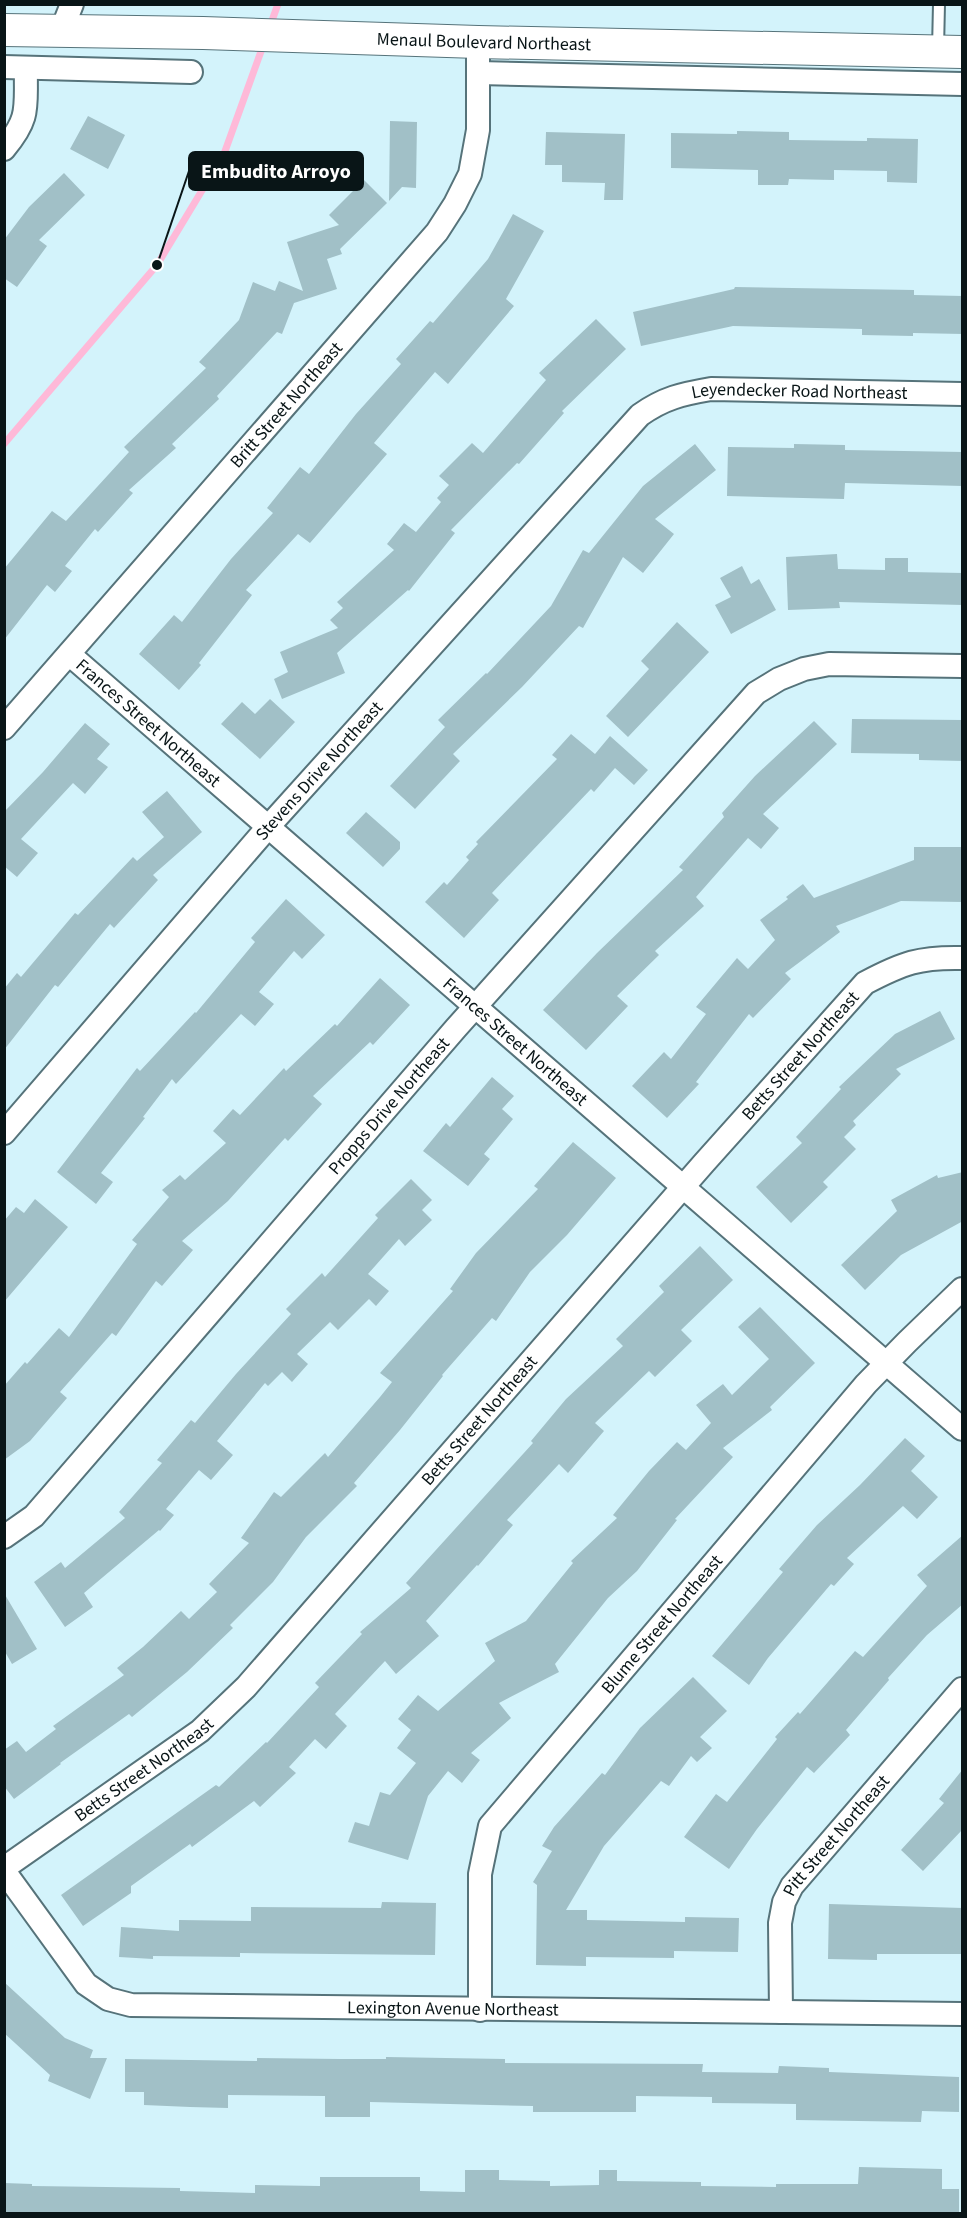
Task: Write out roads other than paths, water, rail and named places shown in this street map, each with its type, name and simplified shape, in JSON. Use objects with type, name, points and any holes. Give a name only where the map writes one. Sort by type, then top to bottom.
[{"type":"main road","name":"Menaul Boulevard Northeast","points":[[4,30],[67,18],[203,33],[328,38],[950,52]]},
{"type":"street","name":"Britt Street Northeast","points":[[4,728],[437,232],[470,174],[478,130],[478,42]]},
{"type":"street","points":[[4,148],[23,122],[26,109],[15,68],[191,72]]},
{"type":"street","points":[[479,73],[963,84]]},
{"type":"street","name":"Leyendecker Road Northeast","points":[[640,415],[658,403],[681,394],[711,389],[963,394]]},
{"type":"street","name":"Stevens Drive Northeast","points":[[4,1133],[268,827],[640,415]]},
{"type":"street","name":"Frances Street Northeast","points":[[69,654],[963,1429]]},
{"type":"street","name":"Propps Drive Northeast","points":[[4,1538],[34,1516],[475,1007],[756,693],[804,669],[829,664],[963,666]]},
{"type":"street","name":"Betts Street Northeast","points":[[4,1870],[200,1731],[246,1687],[683,1187],[865,983],[899,965],[932,957],[963,958]]},
{"type":"street","name":"Blume Street Northeast","points":[[480,2010],[480,1874],[490,1826],[886,1362],[963,1289]]},
{"type":"street","name":"Pitt Street Northeast","points":[[781,2012],[780,1923],[784,1902],[792,1886],[963,1689]]},
{"type":"street","name":"Lexington Avenue Northeast","points":[[4,1870],[86,1984],[108,1999],[131,2005],[963,2014]]},
{"type":"lane","points":[[939,4],[950,52]]},
{"type":"waterway","points":[[270,26],[278,4]]},
{"type":"waterway","points":[[4,444],[157,265],[224,154],[264,43]]},
{"type":"place","name":"Embudito Arroyo","points":[[157,265]]}]
